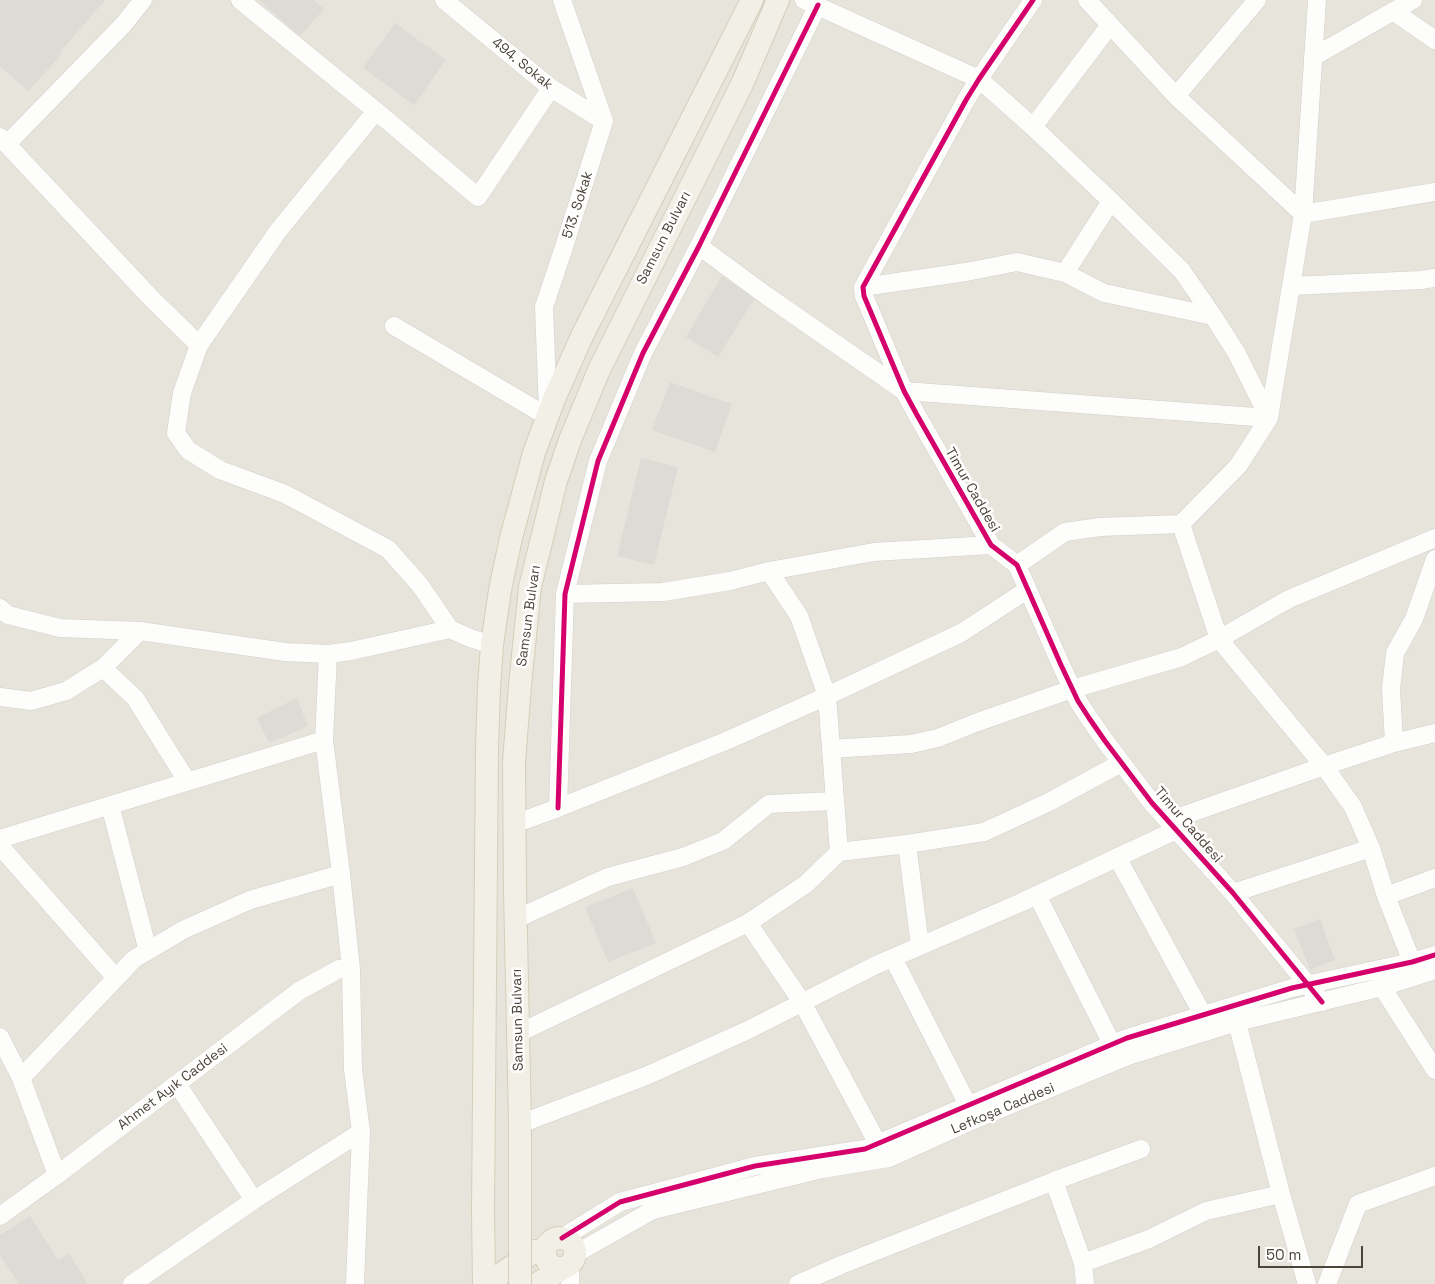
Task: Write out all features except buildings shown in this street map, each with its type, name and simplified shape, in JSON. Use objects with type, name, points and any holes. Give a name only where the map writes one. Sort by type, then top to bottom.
[{"type":"main road","points":[[565,1258],[485,1284],[483,1210],[487,749],[492,645],[500,590],[511,538],[534,452],[582,336],[751,0]]},
{"type":"main road","name":"Samsun Bulvarı","points":[[520,1284],[519,1034],[514,824],[515,752],[530,587],[556,481],[598,370],[743,82],[778,0]]},
{"type":"main road","points":[[537,1284],[565,1258]]},
{"type":"street","points":[[143,0],[123,25],[4,140],[198,345]]},
{"type":"street","points":[[240,0],[376,111],[478,198],[551,88]]},
{"type":"street","name":"494. Sokak","points":[[444,0],[551,88],[604,121]]},
{"type":"street","points":[[562,0],[604,121]]},
{"type":"street","points":[[863,287],[978,79],[1033,0]]},
{"type":"street","points":[[1087,0],[1176,96],[1303,214]]},
{"type":"street","points":[[1176,96],[1257,0]]},
{"type":"street","points":[[1017,565],[1065,532],[1100,527],[1181,524],[1238,466],[1269,418],[1303,214],[1317,0]]},
{"type":"street","points":[[1313,57],[1413,0]]},
{"type":"street","points":[[558,808],[566,594],[598,461],[643,353],[699,246],[811,3],[978,79],[1033,127],[1182,271],[1236,352],[1269,418]]},
{"type":"street","points":[[1392,11],[1435,40]]},
{"type":"street","points":[[1033,127],[1110,25]]},
{"type":"street","points":[[376,111],[278,231],[198,345],[182,393],[176,433],[188,450],[220,470],[285,494],[388,549],[420,586],[450,629],[492,645]]},
{"type":"street","name":"513. Sokak","points":[[548,417],[544,307],[564,250],[604,121]]},
{"type":"street","points":[[1303,214],[1435,192]]},
{"type":"street","points":[[1065,273],[1110,201]]},
{"type":"street","points":[[699,246],[767,296],[904,391],[1269,418]]},
{"type":"street","points":[[863,287],[966,272],[1017,262],[1065,273],[1104,293],[1213,316]]},
{"type":"street","points":[[1291,286],[1435,278]]},
{"type":"street","name":"Timur Caddesi","points":[[863,287],[864,296],[904,391],[991,545],[1017,565],[1078,701],[1104,741],[1152,803],[1233,893],[1322,1002]]},
{"type":"street","points":[[394,326],[548,417]]},
{"type":"street","points":[[1181,524],[1219,639],[1324,766],[1353,807],[1371,848],[1386,896],[1412,962]]},
{"type":"street","points":[[831,749],[911,744],[929,740],[1072,689],[1182,657],[1219,639],[1289,599],[1435,538]]},
{"type":"street","points":[[566,594],[663,592],[730,581],[769,571],[874,552],[991,545]]},
{"type":"street","points":[[1394,743],[1391,689],[1395,653],[1414,619],[1435,559]]},
{"type":"street","points":[[769,571],[799,616],[827,696],[839,852]]},
{"type":"street","points":[[514,824],[726,741],[827,696],[961,633],[1027,590]]},
{"type":"street","points":[[0,608],[8,615],[60,628],[140,631],[285,652],[328,654],[351,651],[450,629]]},
{"type":"street","points":[[0,698],[31,701],[66,691],[103,668],[140,631]]},
{"type":"street","points":[[328,654],[324,740],[351,969],[353,1069],[361,1132],[355,1284]]},
{"type":"street","points":[[103,668],[135,698],[186,781]]},
{"type":"street","points":[[520,1124],[646,1076],[748,1030],[893,958],[1037,895],[1117,857],[1172,826],[1324,766],[1394,743],[1435,733]]},
{"type":"street","points":[[0,839],[324,740]]},
{"type":"street","points":[[519,1034],[748,923],[806,884],[839,852],[984,832],[1049,802],[1121,763]]},
{"type":"street","points":[[516,919],[608,878],[683,857],[723,841],[769,804],[835,802]]},
{"type":"street","points":[[110,805],[148,950]]},
{"type":"street","points":[[907,844],[920,946]]},
{"type":"street","points":[[0,846],[116,978]]},
{"type":"street","points":[[1233,893],[1371,848]]},
{"type":"street","points":[[1117,857],[1203,1015]]},
{"type":"street","points":[[20,1078],[134,959],[148,950],[183,930],[250,900],[341,874]]},
{"type":"street","points":[[1386,896],[1435,878]]},
{"type":"street","points":[[1037,895],[1112,1044]]},
{"type":"street","points":[[748,923],[802,1002],[878,1144]]},
{"type":"street","points":[[565,1258],[620,1202],[755,1166],[866,1149],[1127,1038],[1292,988],[1412,962],[1435,955]]},
{"type":"street","points":[[893,958],[968,1106]]},
{"type":"street","name":"Ahmet Ayık Caddesi","points":[[0,1216],[58,1175],[299,991],[339,969],[351,969]]},
{"type":"street","points":[[1378,969],[1382,987],[1435,1070]]},
{"type":"street","name":"Lefkoşa Caddesi","points":[[565,1258],[653,1210],[822,1169],[889,1158],[968,1122],[1128,1056],[1238,1022],[1382,987],[1435,970]]},
{"type":"street","points":[[1238,1022],[1281,1194],[1307,1284]]},
{"type":"street","points":[[0,1037],[20,1078],[58,1175]]},
{"type":"street","points":[[177,1084],[254,1200]]},
{"type":"street","points":[[132,1284],[254,1200],[361,1132]]},
{"type":"street","points":[[798,1284],[841,1265],[1054,1181],[1141,1149]]},
{"type":"street","points":[[1327,1284],[1358,1204],[1435,1176]]},
{"type":"street","points":[[1054,1181],[1083,1263],[1085,1284]]},
{"type":"street","points":[[1083,1263],[1149,1239],[1206,1211],[1281,1194]]},
{"type":"shaded area","points":[[0,0],[1435,0],[1435,1284],[0,1284]]},
{"type":"cycle path","points":[[1033,0],[966,100],[863,287],[864,296],[904,391],[991,545],[1017,565],[1061,665],[1078,701],[1089,718],[1152,803],[1233,893],[1322,1002]]},
{"type":"cycle path","points":[[558,808],[565,594],[598,461],[643,353],[699,246],[818,5]]},
{"type":"cycle path","points":[[562,1238],[620,1202],[755,1166],[865,1149],[1127,1038],[1292,988],[1412,962],[1435,955]]}]
